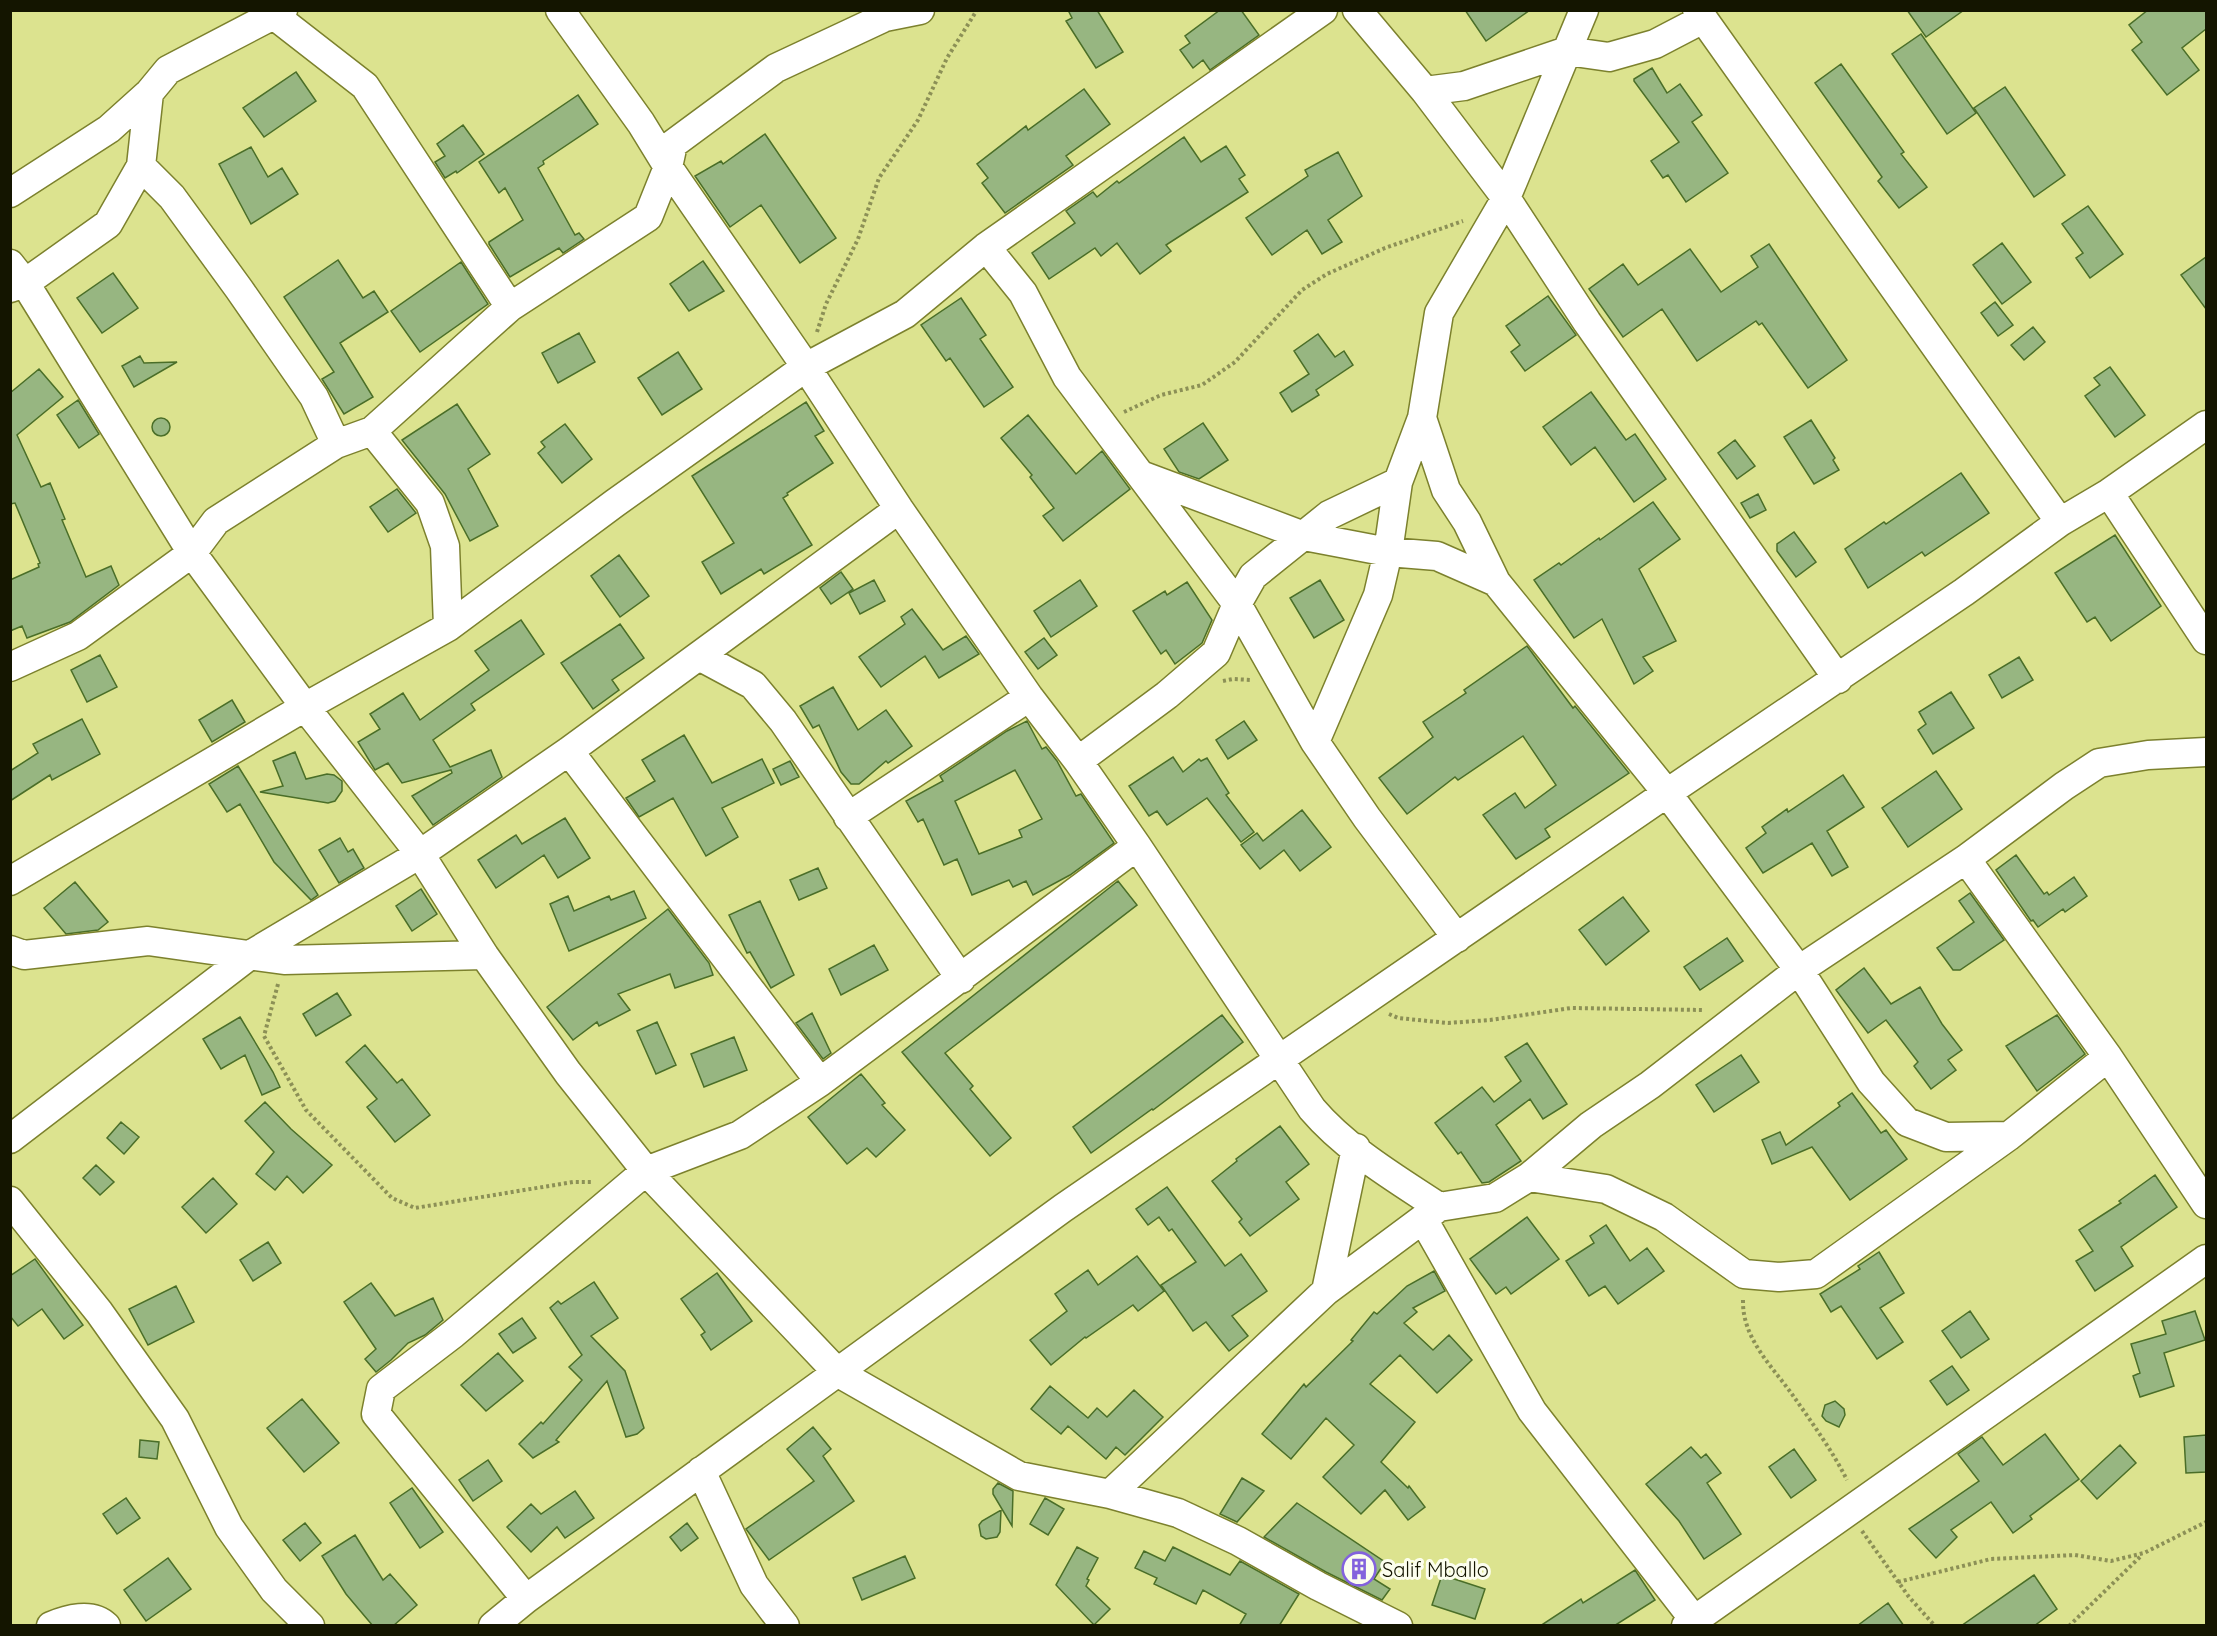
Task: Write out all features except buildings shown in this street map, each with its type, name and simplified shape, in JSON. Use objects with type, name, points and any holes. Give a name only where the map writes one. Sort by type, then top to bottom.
[{"type":"street","points":[[560,10],[641,123],[668,167],[806,367],[899,509],[1029,697],[1078,761],[1137,846],[1279,1061],[1328,1128],[1356,1148],[1431,1213],[1532,1411],[1693,1624],[1853,1507],[2206,1259]]},
{"type":"street","points":[[10,667],[78,636],[192,553],[216,522],[336,444],[372,430],[510,307],[648,217],[668,167],[674,144],[776,68],[885,17],[920,10]]},
{"type":"street","points":[[10,882],[305,707],[448,627],[615,502],[806,367],[905,314],[986,247],[1323,10]]},
{"type":"street","points":[[1357,10],[1425,91],[1838,679]]},
{"type":"street","points":[[1315,742],[1378,595],[1388,552],[1398,482],[1422,418],[1439,313],[1503,203],[1584,10]]},
{"type":"street","points":[[10,193],[110,129],[149,93],[168,70],[279,13],[365,87],[510,307]]},
{"type":"street","points":[[1425,91],[1464,86],[1567,51],[1609,57],[1655,44],[1700,15],[2060,522]]},
{"type":"street","points":[[149,93],[141,166],[108,225],[15,278],[192,553],[305,707],[420,854],[483,955],[568,1073],[646,1171],[837,1372],[1019,1476],[1110,1494],[1178,1513],[1238,1541],[1317,1586],[1398,1626]]},
{"type":"street","points":[[141,166],[172,197],[239,289],[314,397],[336,444]]},
{"type":"street","points":[[986,247],[1023,293],[1067,377],[1237,604],[1315,742],[1367,818],[1457,938]]},
{"type":"street","points":[[1422,418],[1446,490],[1467,522],[1496,582],[1666,793],[1798,970],[1871,1082],[1906,1122],[1946,1137],[2009,1136]]},
{"type":"street","points":[[493,1626],[526,1599],[1063,1208],[1666,793],[1838,679],[2060,522],[2109,493],[2206,425]]},
{"type":"street","points":[[372,430],[430,503],[445,546],[448,627]]},
{"type":"street","points":[[1141,475],[1304,536],[1388,552],[1437,556],[1496,582]]},
{"type":"street","points":[[1078,761],[1167,695],[1216,653],[1237,604],[1253,576],[1329,515],[1398,482]]},
{"type":"street","points":[[2109,493],[2206,640]]},
{"type":"street","points":[[10,1139],[250,955],[420,854],[569,751],[899,509]]},
{"type":"street","points":[[699,656],[753,685],[783,721],[961,979]]},
{"type":"street","points":[[848,817],[1029,697]]},
{"type":"street","points":[[569,751],[820,1082]]},
{"type":"street","points":[[1110,1494],[1326,1291],[1431,1213],[1495,1198],[1529,1177],[1591,1125],[1650,1085],[1798,970],[1966,859],[2064,786],[2099,764],[2148,755],[2206,752]]},
{"type":"street","points":[[526,1599],[376,1414],[381,1389],[453,1334],[646,1171],[740,1135],[820,1082],[1137,846]]},
{"type":"street","points":[[1966,859],[2108,1057],[2206,1204]]},
{"type":"street","points":[[10,950],[24,955],[148,941],[284,960],[483,955]]},
{"type":"street","points":[[1529,1177],[1606,1189],[1664,1217],[1744,1274],[1779,1276],[1816,1274],[2009,1136],[2108,1057]]},
{"type":"street","points":[[1326,1291],[1356,1148]]},
{"type":"street","points":[[10,1202],[99,1312],[175,1419],[229,1527],[274,1590],[310,1626]]},
{"type":"street","points":[[701,1471],[754,1585],[785,1626]]},
{"type":"street","points":[[51,1626],[70,1618],[100,1620],[106,1626]]},
{"type":"path","points":[[806,367],[826,304],[858,239],[879,178],[918,120],[946,58],[977,10]]},
{"type":"path","points":[[1101,423],[1161,395],[1202,385],[1235,362],[1302,290],[1328,274],[1384,248],[1503,203]]},
{"type":"path","points":[[284,960],[264,1036],[306,1110],[392,1198],[415,1208],[573,1182],[593,1182]]},
{"type":"path","points":[[1364,1002],[1398,1018],[1448,1023],[1490,1020],[1571,1008],[1702,1010],[1740,1015]]},
{"type":"path","points":[[1744,1274],[1743,1311],[1751,1338],[1837,1462],[1853,1507],[1898,1582],[1935,1626]]},
{"type":"path","points":[[1898,1582],[1991,1559],[2075,1555],[2111,1561],[2144,1553],[2206,1522]]},
{"type":"path","points":[[2069,1626],[2144,1553]]},
{"type":"place","name":"Salif Mballo","points":[[1359,1569]]}]
